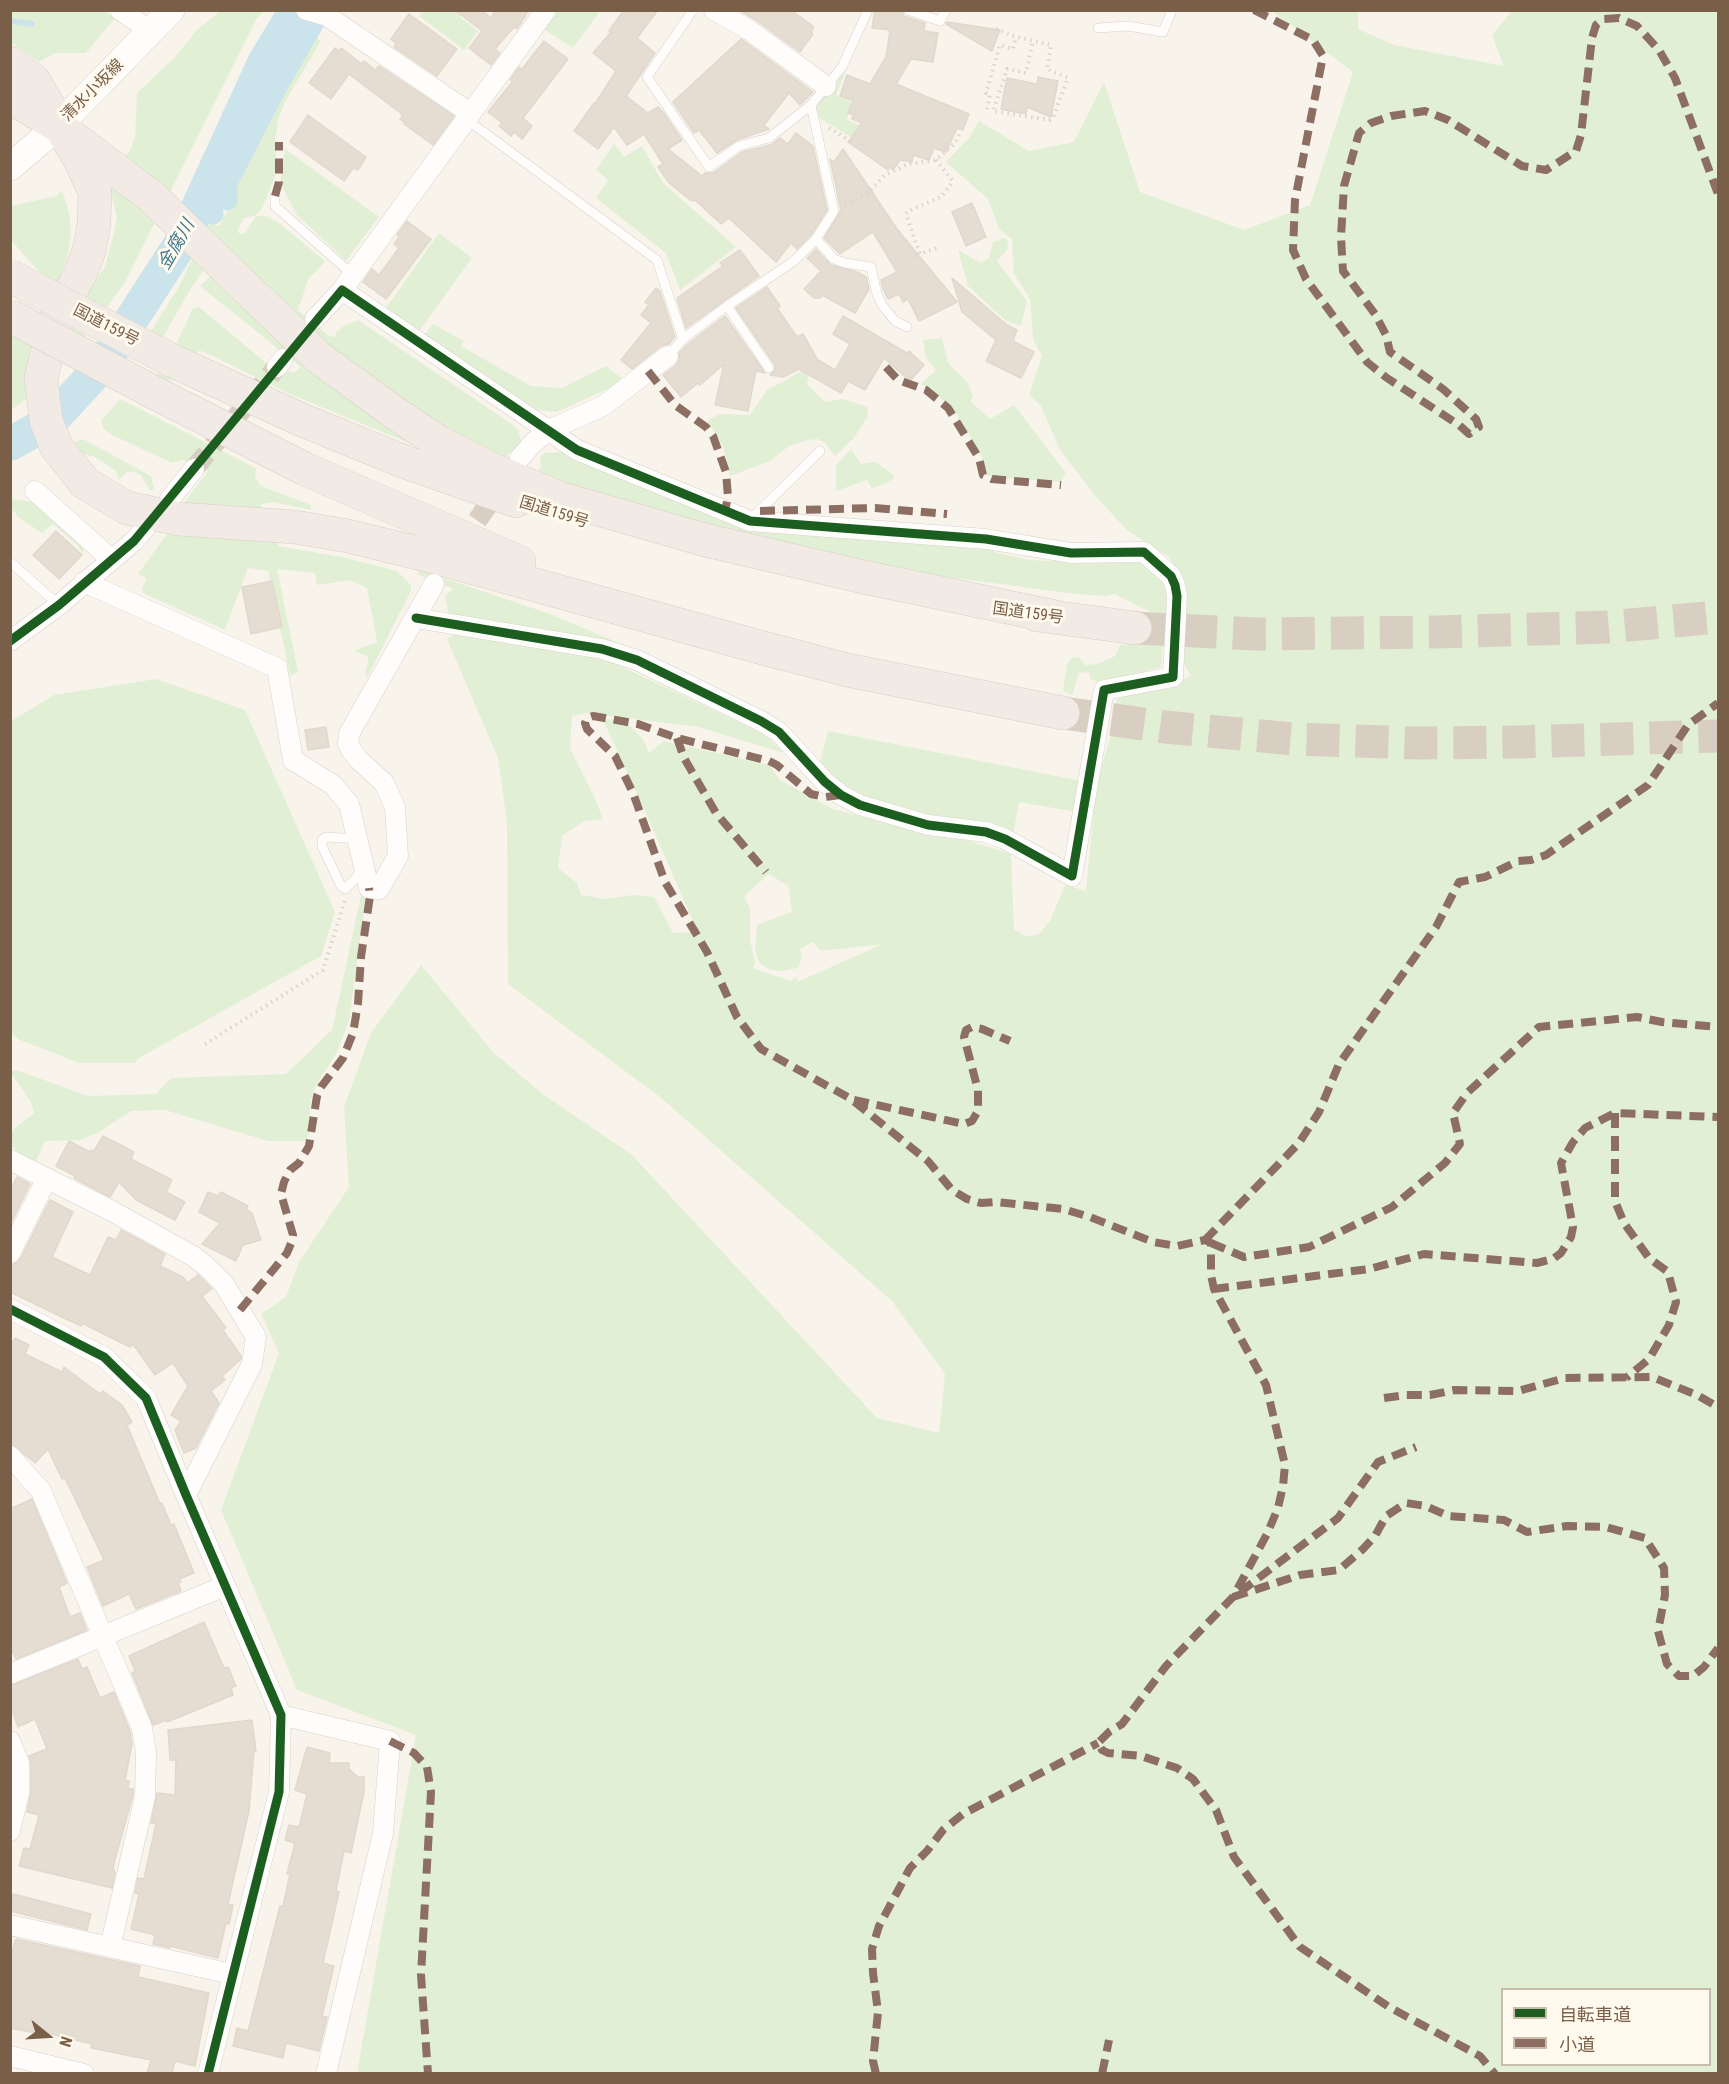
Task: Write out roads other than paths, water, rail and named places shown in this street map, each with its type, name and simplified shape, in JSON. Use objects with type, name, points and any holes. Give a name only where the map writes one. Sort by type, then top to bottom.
[{"type":"highway","points":[[10,63],[34,81],[58,126],[80,160],[95,192],[94,224],[89,251],[80,274],[55,321],[41,378],[46,420],[56,446],[85,483],[127,508],[179,519],[295,527],[348,536],[438,558],[847,670],[1063,713]]},
{"type":"highway","points":[[10,97],[58,126],[152,197],[318,357],[437,441],[487,467],[559,498],[705,540],[859,576],[1060,618]]},
{"type":"highway","name":"国道159号","points":[[10,276],[171,360],[302,420],[405,462],[583,523],[697,553],[853,588],[1135,628]]},
{"type":"highway","points":[[10,316],[153,392],[305,468],[506,557],[655,613],[781,653]]},
{"type":"main road","name":"清水小坂線","points":[[10,167],[58,126],[171,10]]},
{"type":"street","points":[[120,10],[151,31]]},
{"type":"street","points":[[306,10],[327,16],[468,116]]},
{"type":"street","points":[[315,319],[347,282],[546,10]]},
{"type":"street","points":[[714,10],[749,30],[826,86]]},
{"type":"street","points":[[347,282],[577,450],[750,521],[986,538],[1071,553],[1144,552],[1171,576],[1178,596],[1173,677],[1104,690],[1072,876],[986,832],[928,825],[860,805],[841,795],[825,782],[779,732],[637,660],[602,649],[416,618]]},
{"type":"street","points":[[520,458],[549,429],[603,406],[668,356]]},
{"type":"street","points":[[170,499],[194,469]]},
{"type":"street","points":[[35,491],[111,559]]},
{"type":"street","points":[[10,641],[59,605],[134,541],[146,527]]},
{"type":"street","points":[[84,582],[277,668],[293,760],[333,785],[349,804],[369,888],[379,889],[398,856],[395,807],[384,783],[351,750],[348,744],[349,734],[434,584]]},
{"type":"street","points":[[10,1160],[120,1215],[193,1256],[224,1284],[256,1337],[252,1365],[186,1495]]},
{"type":"street","points":[[10,1253],[47,1178]]},
{"type":"street","points":[[10,1309],[104,1357],[146,1398],[281,1715],[279,1792],[208,2073]]},
{"type":"street","points":[[10,1456],[41,1491],[142,1728],[146,1752],[145,1797],[110,1947]]},
{"type":"street","points":[[10,1674],[225,1586]]},
{"type":"street","points":[[281,1715],[390,1741],[382,1833],[326,2073]]},
{"type":"street","points":[[10,1741],[19,1763],[19,1793],[10,1831]]},
{"type":"street","points":[[10,1925],[232,1974]]},
{"type":"street","points":[[10,2056],[84,2073]]},
{"type":"lane","points":[[693,10],[647,77],[709,166],[739,146],[769,138],[811,105],[842,67],[868,10]]},
{"type":"lane","points":[[908,10],[940,21],[946,10]]},
{"type":"lane","points":[[1098,28],[1128,26],[1163,32],[1172,10]]},
{"type":"lane","points":[[668,356],[683,339],[794,261],[816,239],[834,211],[811,105]]},
{"type":"lane","points":[[468,116],[657,260],[683,339]]},
{"type":"lane","points":[[275,196],[276,206],[347,282]]},
{"type":"lane","points":[[816,239],[834,259],[871,267],[882,305],[895,321],[907,327]]},
{"type":"lane","points":[[728,306],[769,368]]},
{"type":"lane","points":[[750,521],[820,451]]},
{"type":"lane","points":[[10,562],[59,605]]},
{"type":"lane","points":[[357,839],[326,837],[322,840],[322,846],[341,886],[345,889],[364,865]]},
{"type":"waterway","name":"金腐川","points":[[10,444],[51,421],[100,368],[183,240],[264,63],[296,10]]},
{"type":"waterway","points":[[227,200],[227,183],[275,90],[321,10]]},
{"type":"waterway","points":[[10,21],[32,24]]},
{"type":"waterway","points":[[197,208],[213,214]]},
{"type":"tunnel","points":[[194,469],[277,367]]},
{"type":"tunnel","points":[[460,545],[500,488]]},
{"type":"tunnel","points":[[1135,628],[1256,634],[1437,632],[1607,627],[1718,617]]},
{"type":"tunnel","points":[[1063,713],[1165,727],[1293,739],[1416,743],[1718,736]]}]
